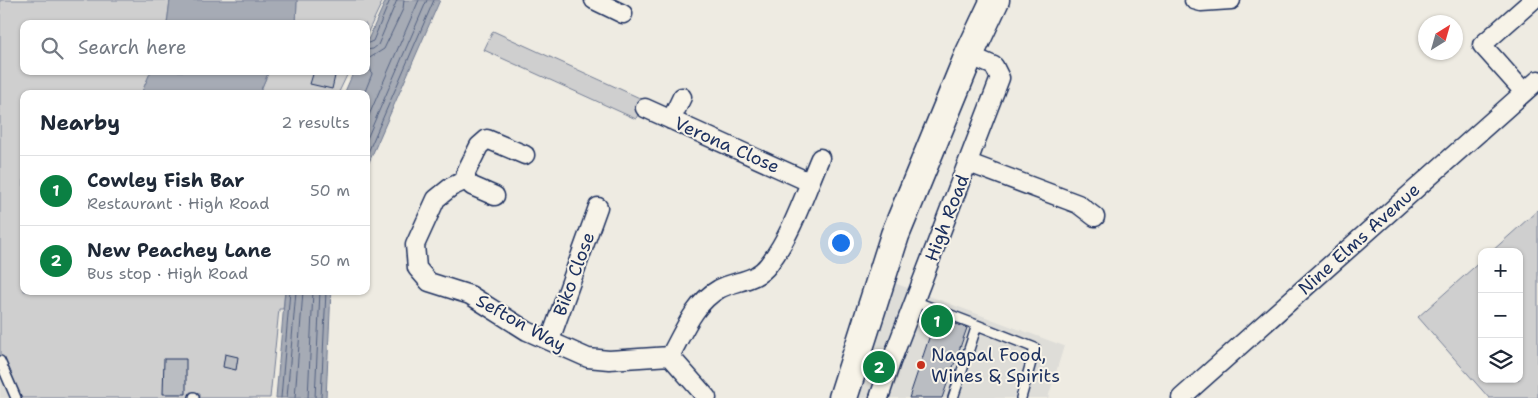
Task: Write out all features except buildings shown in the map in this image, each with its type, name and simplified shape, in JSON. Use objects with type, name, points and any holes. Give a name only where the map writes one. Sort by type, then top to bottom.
[{"type":"main road","points":[[843,398],[895,234],[969,54],[995,0]]},
{"type":"street","points":[[594,0],[629,16]]},
{"type":"street","points":[[1194,0],[1208,2],[1231,0]]},
{"type":"street","points":[[1524,92],[1482,45],[1533,0]]},
{"type":"street","name":"High Road","points":[[879,398],[914,301],[1000,78],[994,66],[969,54]]},
{"type":"street","name":"Nine Elms Avenue","points":[[1180,398],[1538,80]]},
{"type":"street","points":[[671,120],[682,97]]},
{"type":"street","name":"Verona Close","points":[[645,108],[810,182]]},
{"type":"street","points":[[495,196],[472,186],[458,183],[466,172],[479,146],[487,139],[526,155]]},
{"type":"street","points":[[707,398],[670,356],[696,309],[706,298],[719,289],[752,279],[769,265],[788,229],[820,158]]},
{"type":"street","points":[[968,163],[1078,204],[1095,216]]},
{"type":"street","name":"Sefton Way","points":[[458,183],[436,199],[415,245],[417,268],[434,285],[470,295],[527,331],[588,358],[610,360],[670,356]]},
{"type":"street","name":"Biko Close","points":[[550,340],[598,207]]},
{"type":"lane","points":[[914,301],[1035,348],[1021,398]]},
{"type":"lane","points":[[953,398],[977,325]]},
{"type":"lane","points":[[0,361],[16,398]]},
{"type":"shaded area","points":[[0,0],[170,0],[168,20],[20,20],[20,75],[149,75],[143,90],[20,90],[20,295],[285,295],[283,309],[279,309],[270,398],[200,398],[200,393],[190,392],[189,398],[12,398],[0,372]]},
{"type":"shaded area","points":[[297,0],[383,0],[370,28],[370,20],[296,20]]},
{"type":"shaded area","points":[[493,31],[644,100],[636,119],[484,50]]},
{"type":"shaded area","points":[[267,75],[347,75],[340,90],[261,90]]},
{"type":"shaded area","points":[[1538,210],[1538,398],[1489,398],[1418,317],[1478,264],[1478,383],[1523,383],[1523,248],[1495,248]]},
{"type":"shaded area","points":[[878,277],[1064,346],[1048,398],[843,398]]},
{"type":"shaded area","points":[[0,372],[3,379],[12,398],[0,398]]},
{"type":"water","points":[[170,0],[297,0],[296,20],[168,20]]},
{"type":"water","points":[[386,0],[440,0],[370,160],[370,90],[346,90],[352,75],[370,75],[370,35]]},
{"type":"water","points":[[149,75],[267,75],[261,90],[143,90]]},
{"type":"water","points":[[285,295],[331,295],[326,398],[276,398]]},
{"type":"place","name":"Cowley Fish Bar","points":[[937,321]]},
{"type":"place","name":"Nagpal Food, Wines & Spirits","points":[[921,365]]},
{"type":"place","name":"New Peachey Lane","points":[[879,367]]}]
